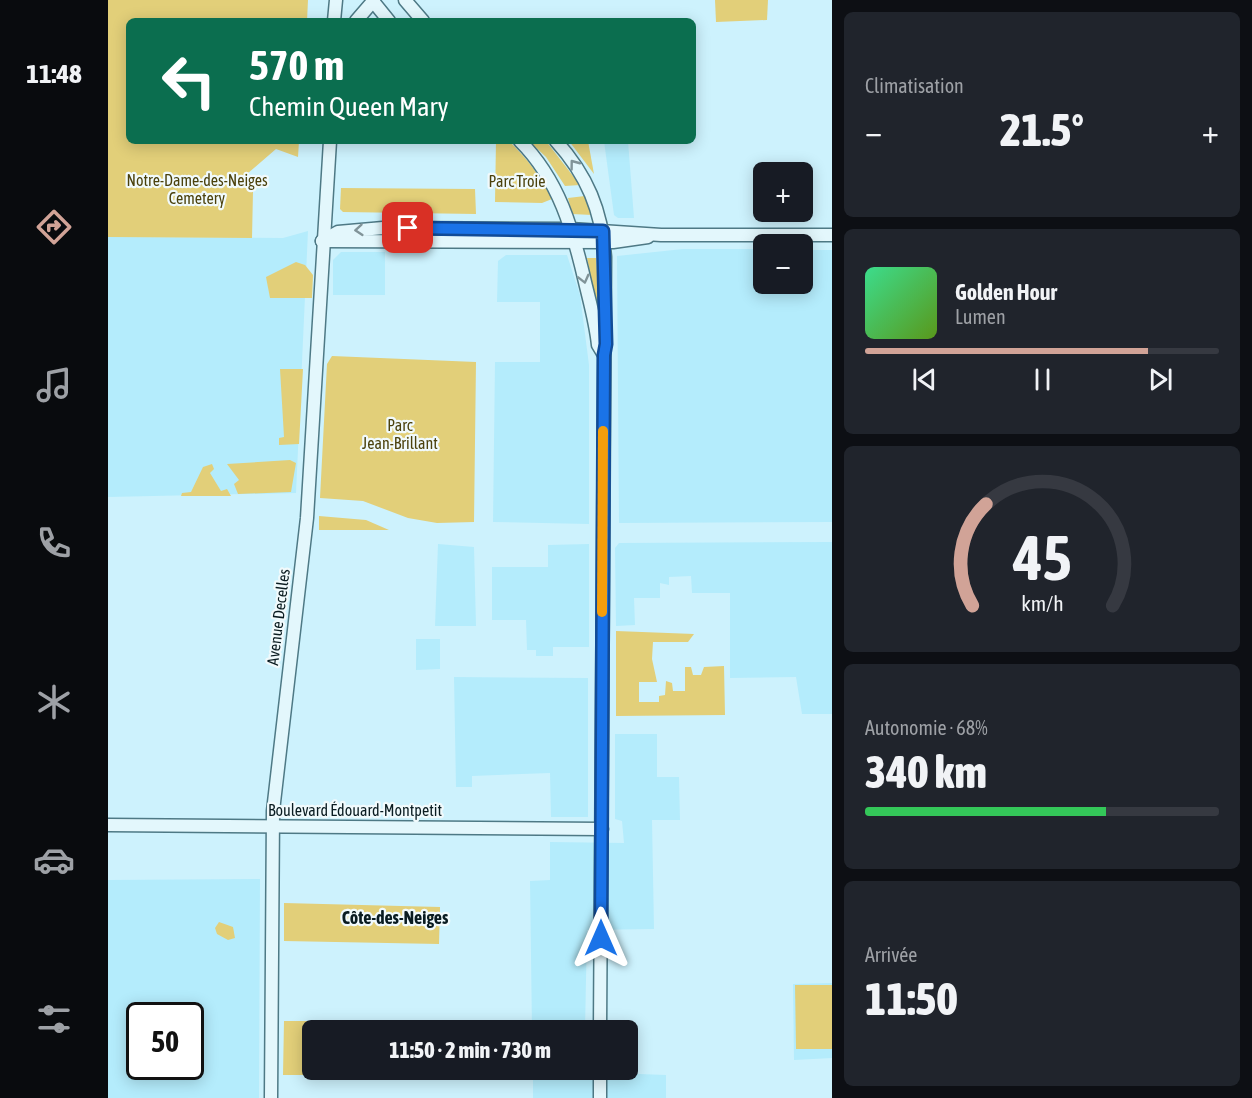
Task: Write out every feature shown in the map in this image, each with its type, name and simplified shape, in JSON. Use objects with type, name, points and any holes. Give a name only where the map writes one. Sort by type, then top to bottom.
[{"type":"street","points":[[334,18],[336,0]]},
{"type":"street","points":[[358,18],[373,0],[387,18]]},
{"type":"street","points":[[405,0],[420,18]]},
{"type":"street","name":"Avenue Decelles","points":[[271,1098],[273,826],[284,710],[306,528],[330,144]]},
{"type":"street","points":[[522,144],[548,176],[564,207],[575,242],[598,345],[604,355]]},
{"type":"street","points":[[558,144],[588,184],[598,208],[604,236],[606,344],[604,355],[600,1020]]},
{"type":"street","points":[[322,241],[338,232],[383,228],[571,229],[604,236]]},
{"type":"street","points":[[322,241],[575,242],[604,236],[832,235]]},
{"type":"street","name":"Boulevard Édouard-Montpetit","points":[[108,825],[602,829]]},
{"type":"street","points":[[600,1080],[600,1098]]},
{"type":"shaded area","points":[[604,144],[628,144],[634,218],[618,218],[614,215]]},
{"type":"shaded area","points":[[308,231],[296,493],[108,497],[108,237],[283,238]]},
{"type":"shaded area","points":[[683,249],[753,249],[753,294],[813,294],[813,250],[832,250],[832,522],[619,523],[617,256]]},
{"type":"shaded area","points":[[341,252],[385,252],[385,295],[333,295],[333,260]]},
{"type":"shaded area","points":[[506,255],[567,255],[580,295],[589,365],[589,524],[493,522],[495,362],[540,362],[540,302],[497,302],[498,261]]},
{"type":"shaded area","points":[[832,542],[832,714],[802,714],[796,677],[730,678],[730,593],[692,593],[691,576],[669,577],[669,585],[660,583],[660,598],[634,598],[635,625],[616,626],[615,548],[619,543]]},
{"type":"shaded area","points":[[438,544],[474,547],[476,626],[435,626]]},
{"type":"shaded area","points":[[589,544],[589,647],[553,647],[553,656],[536,656],[536,650],[527,650],[526,620],[492,620],[492,567],[548,567],[548,545]]},
{"type":"shaded area","points":[[416,639],[440,639],[440,669],[416,670]]},
{"type":"shaded area","points":[[454,677],[588,678],[588,817],[551,817],[550,773],[472,776],[472,787],[456,787]]},
{"type":"shaded area","points":[[615,734],[657,734],[657,777],[679,777],[680,820],[652,820],[654,929],[587,930],[585,1020],[532,1020],[530,881],[550,880],[550,842],[624,843],[622,821],[615,819]]},
{"type":"shaded area","points":[[260,879],[259,1098],[108,1098],[108,880]]},
{"type":"shaded area","points":[[832,983],[832,1058],[794,1060],[793,984]]},
{"type":"shaded area","points":[[638,1074],[666,1075],[666,1098],[533,1098],[533,1080],[638,1080]]},
{"type":"green space","name":"Notre-Dame-des-Neiges Cemetery","points":[[108,0],[308,0],[307,18],[126,18],[126,144],[299,144],[298,157],[276,149],[247,174],[253,191],[252,238],[108,237]]},
{"type":"green space","points":[[715,0],[768,0],[767,20],[716,22]]},
{"type":"green space","name":"Parc Troie","points":[[496,144],[512,144],[533,168],[552,199],[542,203],[495,202]]},
{"type":"green space","points":[[532,144],[548,144],[580,185],[565,186],[546,157]]},
{"type":"green space","points":[[571,144],[589,144],[594,174]]},
{"type":"green space","points":[[341,188],[475,189],[476,214],[343,212],[340,209]]},
{"type":"green space","points":[[585,196],[592,215],[572,214],[568,198]]},
{"type":"green space","points":[[587,258],[596,258],[600,312],[598,312]]},
{"type":"green space","points":[[296,262],[305,265],[313,275],[312,298],[270,298],[266,277]]},
{"type":"green space","name":"Parc Jean-Brillant","points":[[332,356],[476,362],[474,522],[437,523],[408,518],[363,501],[320,498],[327,364]]},
{"type":"green space","points":[[280,369],[303,369],[299,444],[279,445],[279,438],[284,437]]},
{"type":"green space","points":[[290,460],[296,463],[291,492],[238,494],[234,484],[239,480],[227,464]]},
{"type":"green space","points":[[212,464],[214,469],[210,473],[221,491],[227,489],[231,496],[181,496],[182,493],[191,492],[203,467]]},
{"type":"green space","points":[[319,516],[366,520],[389,530],[319,530]]},
{"type":"green space","points":[[616,631],[694,634],[688,642],[653,642],[652,659],[657,682],[639,682],[639,702],[659,702],[659,696],[665,695],[666,681],[672,683],[673,691],[685,691],[685,667],[691,667],[693,675],[701,675],[704,667],[724,666],[725,715],[616,716]]},
{"type":"green space","points":[[284,903],[440,907],[439,944],[284,941]]},
{"type":"green space","points":[[219,922],[233,927],[235,938],[228,940],[217,934],[215,928]]},
{"type":"green space","points":[[795,985],[832,985],[832,1049],[796,1049]]},
{"type":"green space","points":[[284,1021],[302,1021],[302,1075],[283,1075]]},
{"type":"slow traffic","points":[[602,612],[603,431]]},
{"type":"district","name":"Côte-des-Neiges","points":[[395,918]]},
{"type":"route","points":[[408,228],[603,231],[606,344],[604,355],[601,938]]}]
